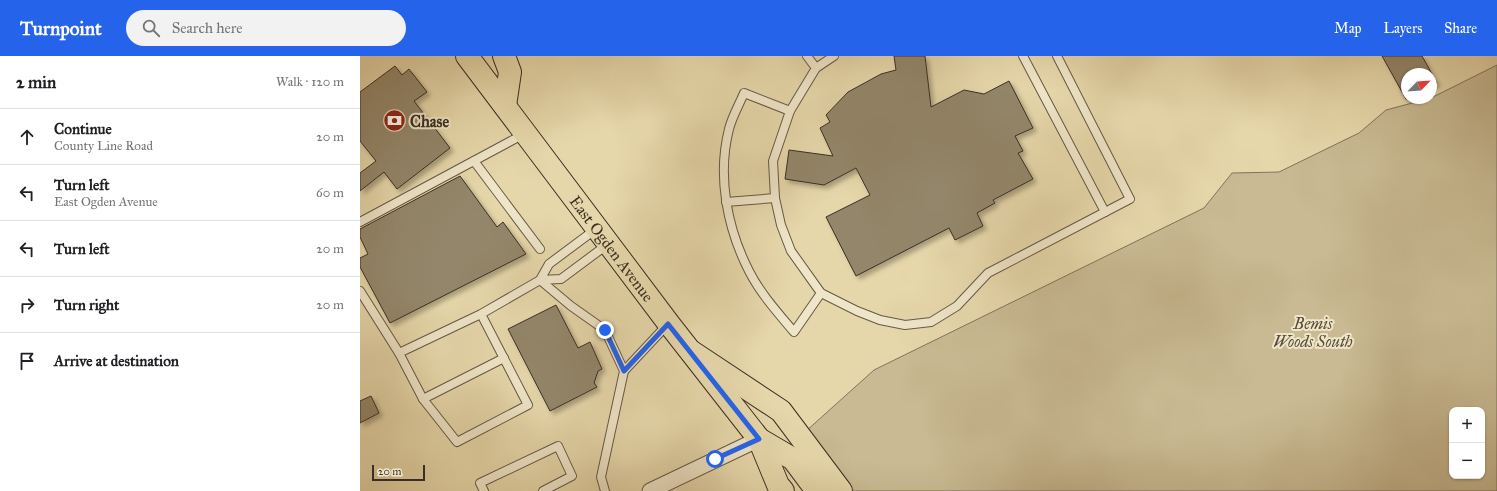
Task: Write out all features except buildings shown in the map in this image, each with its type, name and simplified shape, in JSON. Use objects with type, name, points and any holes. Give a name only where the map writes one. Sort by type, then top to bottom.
[{"type":"main road","name":"East Ogden Avenue","points":[[467,56],[668,324],[692,352],[759,439],[778,485],[783,491]]},
{"type":"main road","points":[[504,56],[510,72],[505,106]]},
{"type":"main road","points":[[692,352],[781,411],[841,491]]},
{"type":"main road","name":"East Ogden Avenue","points":[[759,439],[793,459],[817,491]]},
{"type":"street","points":[[650,491],[759,439]]},
{"type":"lane","points":[[807,56],[816,68]]},
{"type":"lane","points":[[834,56],[816,68],[790,111],[773,161],[775,198],[781,225],[791,251],[821,293],[856,311],[880,320],[905,325],[931,322],[957,306],[988,273],[1130,199],[1057,56]]},
{"type":"lane","points":[[1023,56],[1105,212]]},
{"type":"lane","points":[[790,111],[744,93],[729,128],[724,153],[726,202],[737,242],[749,272],[769,301],[794,332],[821,293]]},
{"type":"lane","points":[[360,222],[524,133]]},
{"type":"lane","points":[[474,161],[540,249]]},
{"type":"lane","points":[[726,202],[775,198]]},
{"type":"lane","points":[[540,280],[549,264],[603,236]]},
{"type":"lane","points":[[399,353],[481,314],[540,280],[561,280],[603,236]]},
{"type":"lane","points":[[540,280],[571,306],[605,330],[624,371]]},
{"type":"lane","points":[[360,291],[399,353],[423,400],[457,442],[528,405],[481,314]]},
{"type":"lane","points":[[605,491],[601,477],[624,371],[668,324]]},
{"type":"lane","points":[[423,400],[504,358]]},
{"type":"lane","points":[[484,491],[480,483],[558,446],[572,476],[543,491]]},
{"type":"green space","name":"Bemis Woods South","points":[[1497,65],[1497,491],[843,491],[805,432],[874,370],[1204,208],[1232,173],[1279,172],[1359,133],[1386,110],[1408,104],[1437,104],[1437,95]]},
{"type":"place","name":"Chase","points":[[395,121]]},
{"type":"route","points":[[605,330],[624,371],[668,324],[692,352],[759,439],[715,459]]}]
